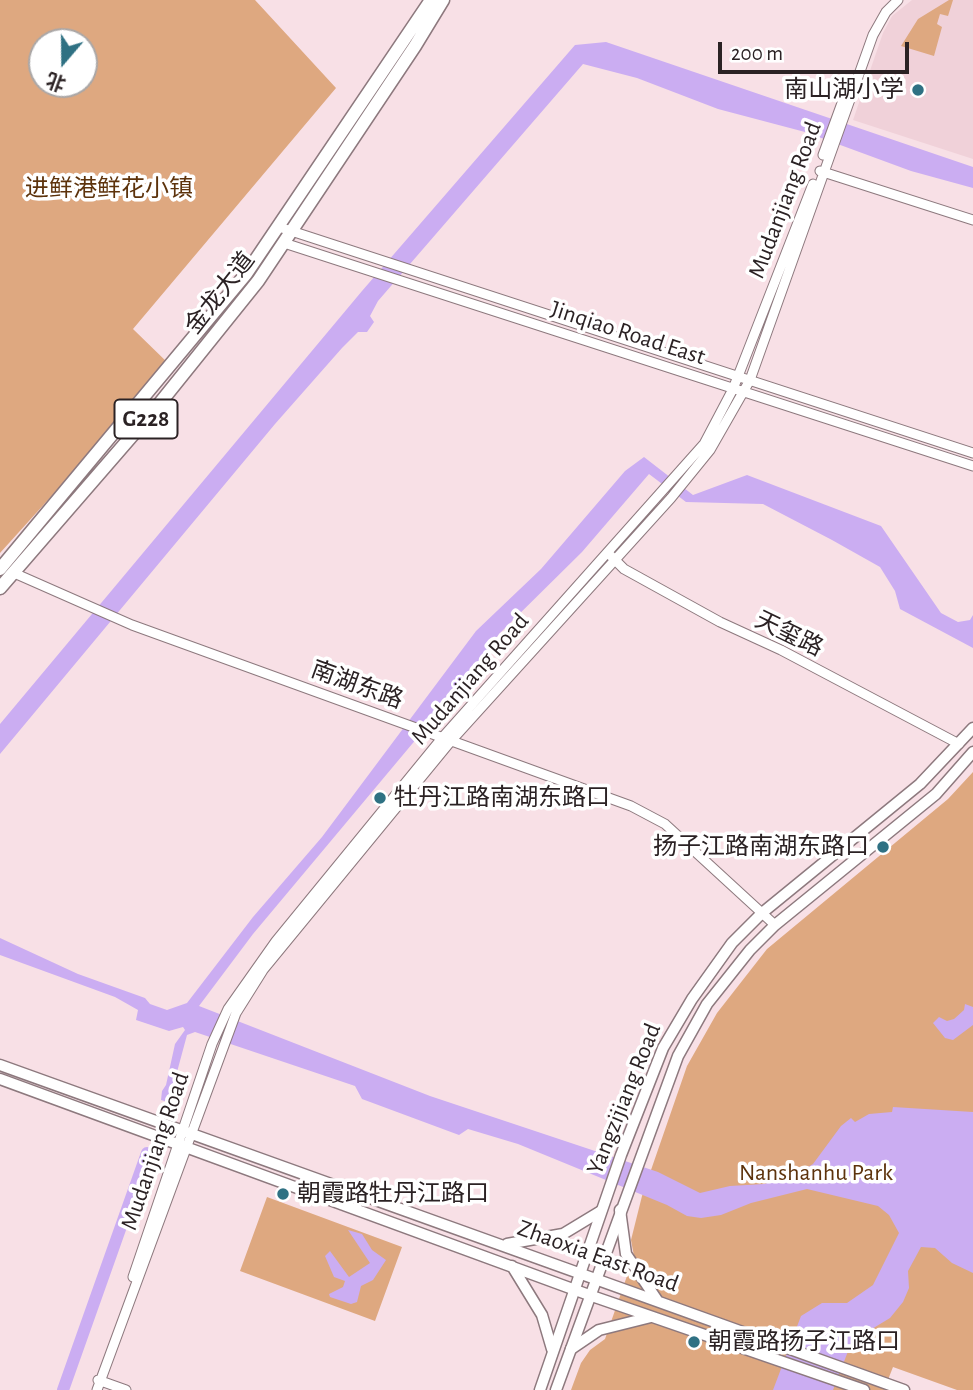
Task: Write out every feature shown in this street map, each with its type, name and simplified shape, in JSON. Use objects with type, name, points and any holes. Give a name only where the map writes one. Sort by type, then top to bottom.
[{"type":"highway","name":"金龙大道","points":[[0,569],[155,387],[246,274],[431,0]]},
{"type":"highway","name":"金龙大道","points":[[0,588],[156,408],[258,281],[293,232],[443,0]]},
{"type":"main road","name":"Jinqiao Road East","points":[[275,233],[284,243]]},
{"type":"main road","name":"Yangzijiang Road","points":[[540,1390],[621,1155],[663,1048],[712,969],[762,913],[920,783],[973,728]]},
{"type":"main road","name":"Yangzijiang Road","points":[[556,1390],[678,1056],[707,1004],[750,950],[775,925],[936,794],[973,752]]},
{"type":"main road","name":"Zhaoxia East Road","points":[[0,1065],[184,1140],[589,1295],[778,1358],[864,1390]]},
{"type":"main road","name":"Zhaoxia East Road","points":[[0,1079],[503,1244],[899,1389]]},
{"type":"main road","points":[[620,1210],[626,1254],[657,1300]]},
{"type":"main road","points":[[503,1244],[563,1234],[601,1211]]},
{"type":"main road","points":[[512,1266],[542,1315],[552,1349]]},
{"type":"main road","points":[[570,1349],[599,1330],[624,1321],[655,1317]]},
{"type":"street","name":"Mudanjiang Road","points":[[681,479],[704,444],[733,389],[830,145],[868,36],[891,0]]},
{"type":"street","points":[[840,117],[873,35],[886,12],[898,0]]},
{"type":"street","name":"Mudanjiang Road","points":[[91,1390],[98,1384],[216,1046],[232,1011],[447,740],[611,556],[710,450],[750,380],[820,171]]},
{"type":"street","points":[[820,171],[973,220]]},
{"type":"street","name":"Jinqiao Road East","points":[[275,233],[293,232],[973,453]]},
{"type":"street","name":"Jinqiao Road East","points":[[284,243],[973,466]]},
{"type":"street","name":"天玺路","points":[[611,556],[624,569],[720,622],[781,650],[959,744]]},
{"type":"street","name":"南湖东路","points":[[14,573],[122,621],[631,806],[665,824],[775,925]]},
{"type":"street","points":[[98,1384],[126,1390]]},
{"type":"shaded area","name":"南山湖小学","points":[[912,0],[973,0],[973,159],[853,120],[883,33],[892,16]]},
{"type":"shaded area","points":[[606,42],[973,167],[973,188],[911,171],[805,132],[718,109],[637,78],[583,64],[378,301],[370,316],[374,322],[367,332],[358,332],[342,348],[275,424],[0,754],[0,724],[362,291],[575,45]]},
{"type":"shaded area","points":[[644,457],[693,495],[747,475],[881,526],[941,613],[958,622],[970,620],[973,615],[973,648],[900,609],[895,591],[880,567],[832,540],[763,504],[686,502],[649,474],[582,552],[499,634],[474,670],[253,934],[199,1006],[430,1096],[658,1172],[700,1193],[730,1186],[764,1184],[797,1174],[813,1164],[841,1126],[851,1118],[855,1122],[869,1114],[892,1112],[893,1107],[973,1112],[973,1273],[952,1263],[935,1248],[921,1247],[908,1271],[909,1288],[903,1302],[890,1318],[852,1341],[833,1390],[773,1390],[801,1316],[822,1303],[847,1303],[873,1285],[899,1233],[889,1215],[878,1206],[807,1189],[751,1203],[721,1215],[701,1218],[687,1216],[667,1205],[518,1144],[468,1129],[459,1135],[362,1099],[355,1086],[195,1032],[187,1035],[177,1072],[174,1102],[161,1100],[175,1044],[185,1030],[183,1027],[169,1031],[136,1020],[138,1010],[115,997],[0,955],[0,938],[78,974],[145,998],[150,1004],[167,1010],[187,1003],[253,917],[322,837],[476,631],[541,569],[625,471]]},
{"type":"shaded area","points":[[965,1004],[973,1007],[973,1025],[953,1040],[945,1038],[933,1023],[939,1017],[947,1021],[954,1019],[964,1010]]},
{"type":"shaded area","points":[[348,1230],[362,1234],[372,1250],[386,1260],[373,1280],[361,1286],[357,1302],[351,1304],[330,1297],[329,1294],[343,1287],[345,1281],[334,1277],[325,1256],[330,1251],[349,1277],[370,1263]]},
{"type":"green space","name":"进鲜港鲜花小镇","points":[[0,0],[255,0],[336,88],[133,329],[170,365],[0,553]]},
{"type":"green space","points":[[953,0],[948,16],[940,14],[937,24],[942,27],[934,56],[901,46],[918,19]]},
{"type":"green space","name":"Nanshanhu Park","points":[[973,772],[973,1390],[957,1390],[893,1367],[884,1390],[571,1390],[581,1363],[590,1350],[605,1339],[634,1256],[631,1240],[642,1196],[687,1066],[717,1013],[767,949],[948,799]]},
{"type":"green space","points":[[267,1197],[402,1247],[375,1321],[240,1271]]},
{"type":"waterway","points":[[63,1390],[147,1153]]},
{"type":"place","name":"南山湖小学","points":[[918,90]]},
{"type":"place","name":"牡丹江路南湖东路口","points":[[380,798]]},
{"type":"place","name":"扬子江路南湖东路口","points":[[883,847]]},
{"type":"place","name":"朝霞路牡丹江路口","points":[[283,1194]]},
{"type":"place","name":"朝霞路扬子江路口","points":[[694,1342]]}]
